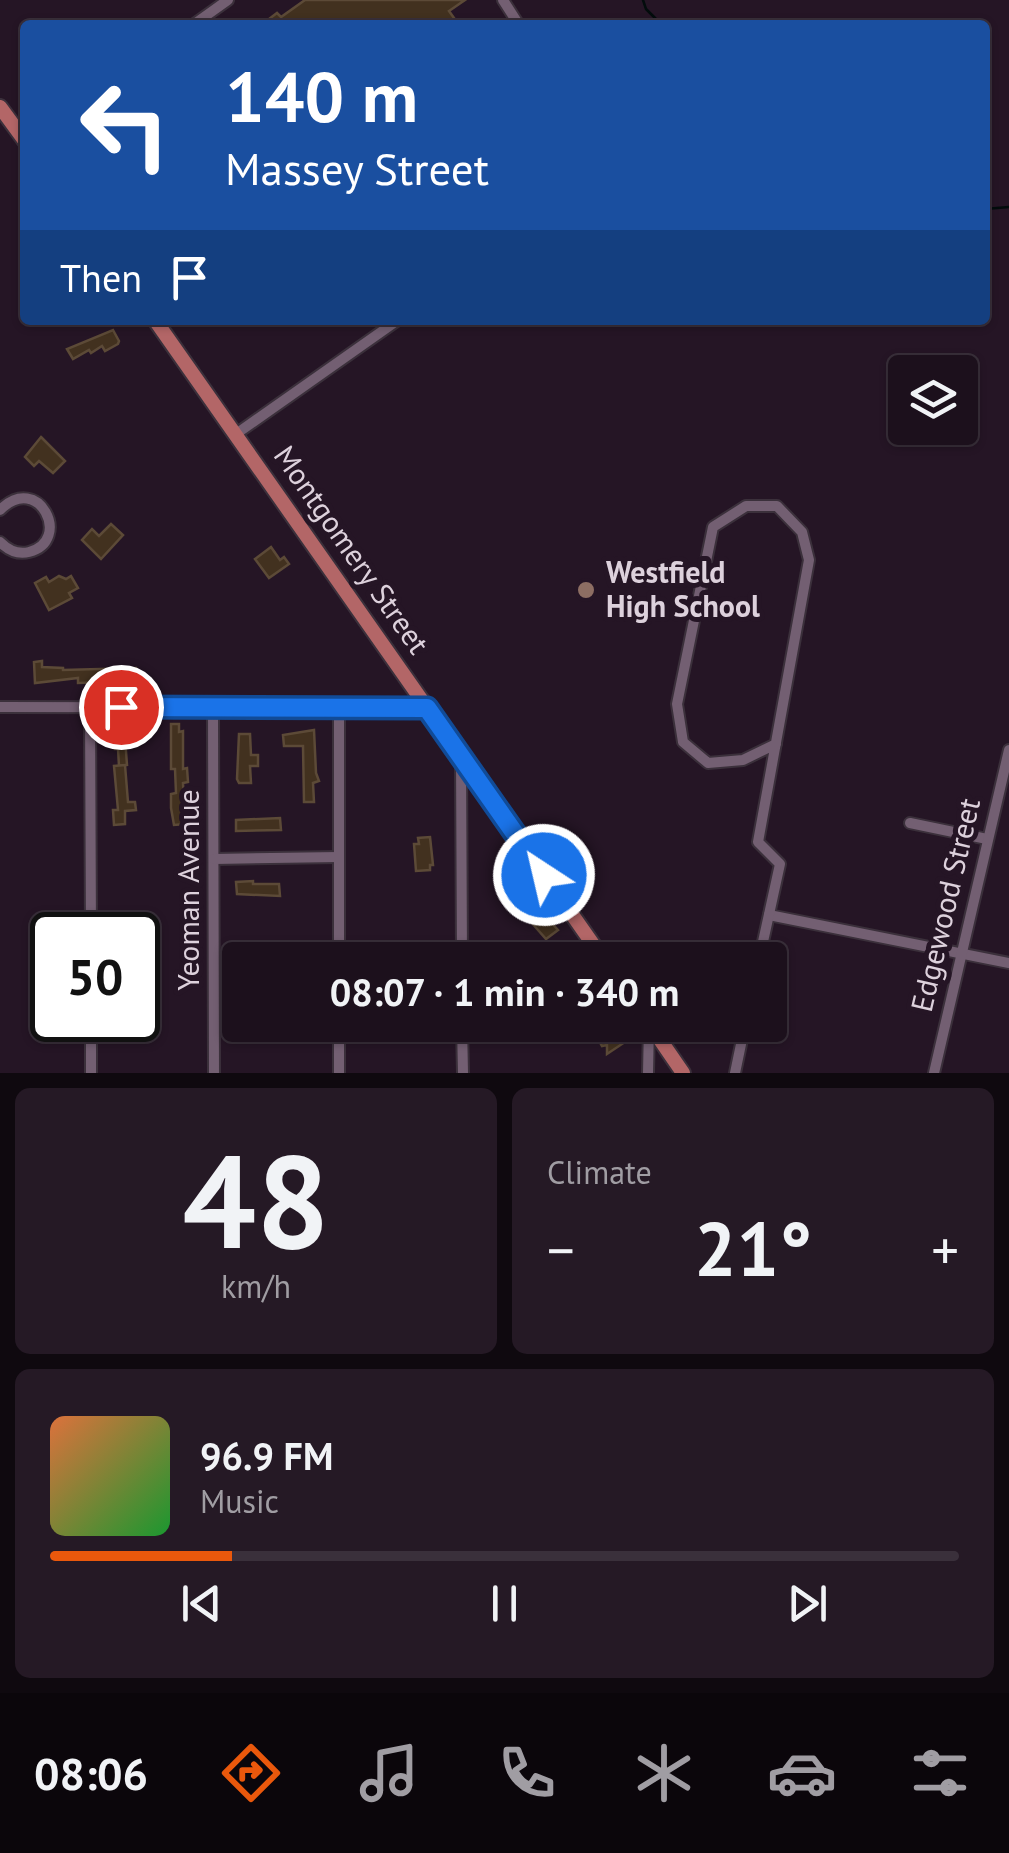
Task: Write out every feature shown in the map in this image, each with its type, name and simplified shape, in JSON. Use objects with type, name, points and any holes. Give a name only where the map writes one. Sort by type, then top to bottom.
[{"type":"main road","points":[[0,107],[20,134]]},
{"type":"main road","name":"Montgomery Street","points":[[159,325],[591,942]]},
{"type":"main road","points":[[661,1042],[683,1073]]},
{"type":"street","points":[[199,20],[228,0]]},
{"type":"street","points":[[236,434],[391,325]]},
{"type":"street","points":[[0,542],[11,551],[27,552],[42,544],[50,529],[49,518],[39,504],[23,498],[3,502]]},
{"type":"street","points":[[763,942],[780,864],[758,842],[776,744],[809,560],[802,532],[777,506],[746,506],[713,527],[677,704],[683,742],[708,763],[744,760],[776,744]]},
{"type":"street","points":[[90,707],[90,912]]},
{"type":"street","points":[[0,708],[427,708]]},
{"type":"street","name":"Yeoman Avenue","points":[[214,708],[214,1073]]},
{"type":"street","points":[[339,708],[339,942]]},
{"type":"street","name":"Edgewood Street","points":[[934,1073],[1009,750]]},
{"type":"street","points":[[461,756],[462,942]]},
{"type":"street","points":[[910,823],[987,839]]},
{"type":"street","points":[[214,858],[339,857]]},
{"type":"street","points":[[769,915],[1009,963]]},
{"type":"street","points":[[91,1042],[91,1073]]},
{"type":"street","points":[[338,1042],[338,1073]]},
{"type":"street","points":[[462,1042],[463,1073]]},
{"type":"street","points":[[648,1073],[649,1042]]},
{"type":"street","points":[[735,1073],[741,1042]]},
{"type":"building","points":[[305,0],[465,0],[449,11],[455,20],[269,20],[277,13],[281,17]]},
{"type":"building","points":[[113,330],[118,344],[105,351],[102,346],[73,359],[67,349]]},
{"type":"building","points":[[41,437],[65,461],[53,473],[39,461],[34,466],[25,457]]},
{"type":"building","points":[[111,524],[123,535],[101,559],[82,540],[92,529],[99,536]]},
{"type":"building","points":[[271,547],[280,560],[284,557],[289,564],[269,578],[255,559]]},
{"type":"building","points":[[71,576],[78,588],[69,593],[72,598],[49,610],[35,583]]},
{"type":"building","points":[[42,661],[42,667],[63,670],[136,668],[137,681],[78,683],[78,678],[35,683],[34,662]]},
{"type":"building","points":[[171,724],[179,724],[179,732],[183,731],[183,769],[187,768],[188,782],[183,783],[185,824],[174,825],[171,794],[176,793],[175,769],[171,769]]},
{"type":"building","points":[[140,725],[141,737],[125,738],[127,765],[119,766],[115,727]]},
{"type":"building","points":[[314,730],[319,781],[313,783],[314,802],[304,802],[303,746],[284,746],[283,735]]},
{"type":"building","points":[[239,734],[250,734],[251,755],[258,755],[258,766],[250,766],[251,783],[239,783],[237,779]]},
{"type":"building","points":[[125,765],[128,802],[135,802],[136,810],[125,811],[125,824],[114,825],[113,810],[118,810],[114,766]]},
{"type":"building","points":[[280,818],[281,830],[236,831],[236,820]]},
{"type":"building","points":[[430,837],[433,865],[430,870],[416,871],[414,844],[419,844],[418,838]]},
{"type":"building","points":[[236,882],[279,884],[280,896],[237,894]]},
{"type":"building","points":[[534,896],[543,908],[540,910],[558,930],[546,939],[523,913],[529,908],[525,903]]},
{"type":"building","points":[[600,1042],[625,1042],[607,1054],[607,1045]]},
{"type":"waterway","points":[[643,0],[657,20]]},
{"type":"waterway","points":[[990,209],[1009,207]]},
{"type":"place","name":"Westfield High School","points":[[586,590]]},
{"type":"route","points":[[121,707],[427,708],[544,875]]}]
